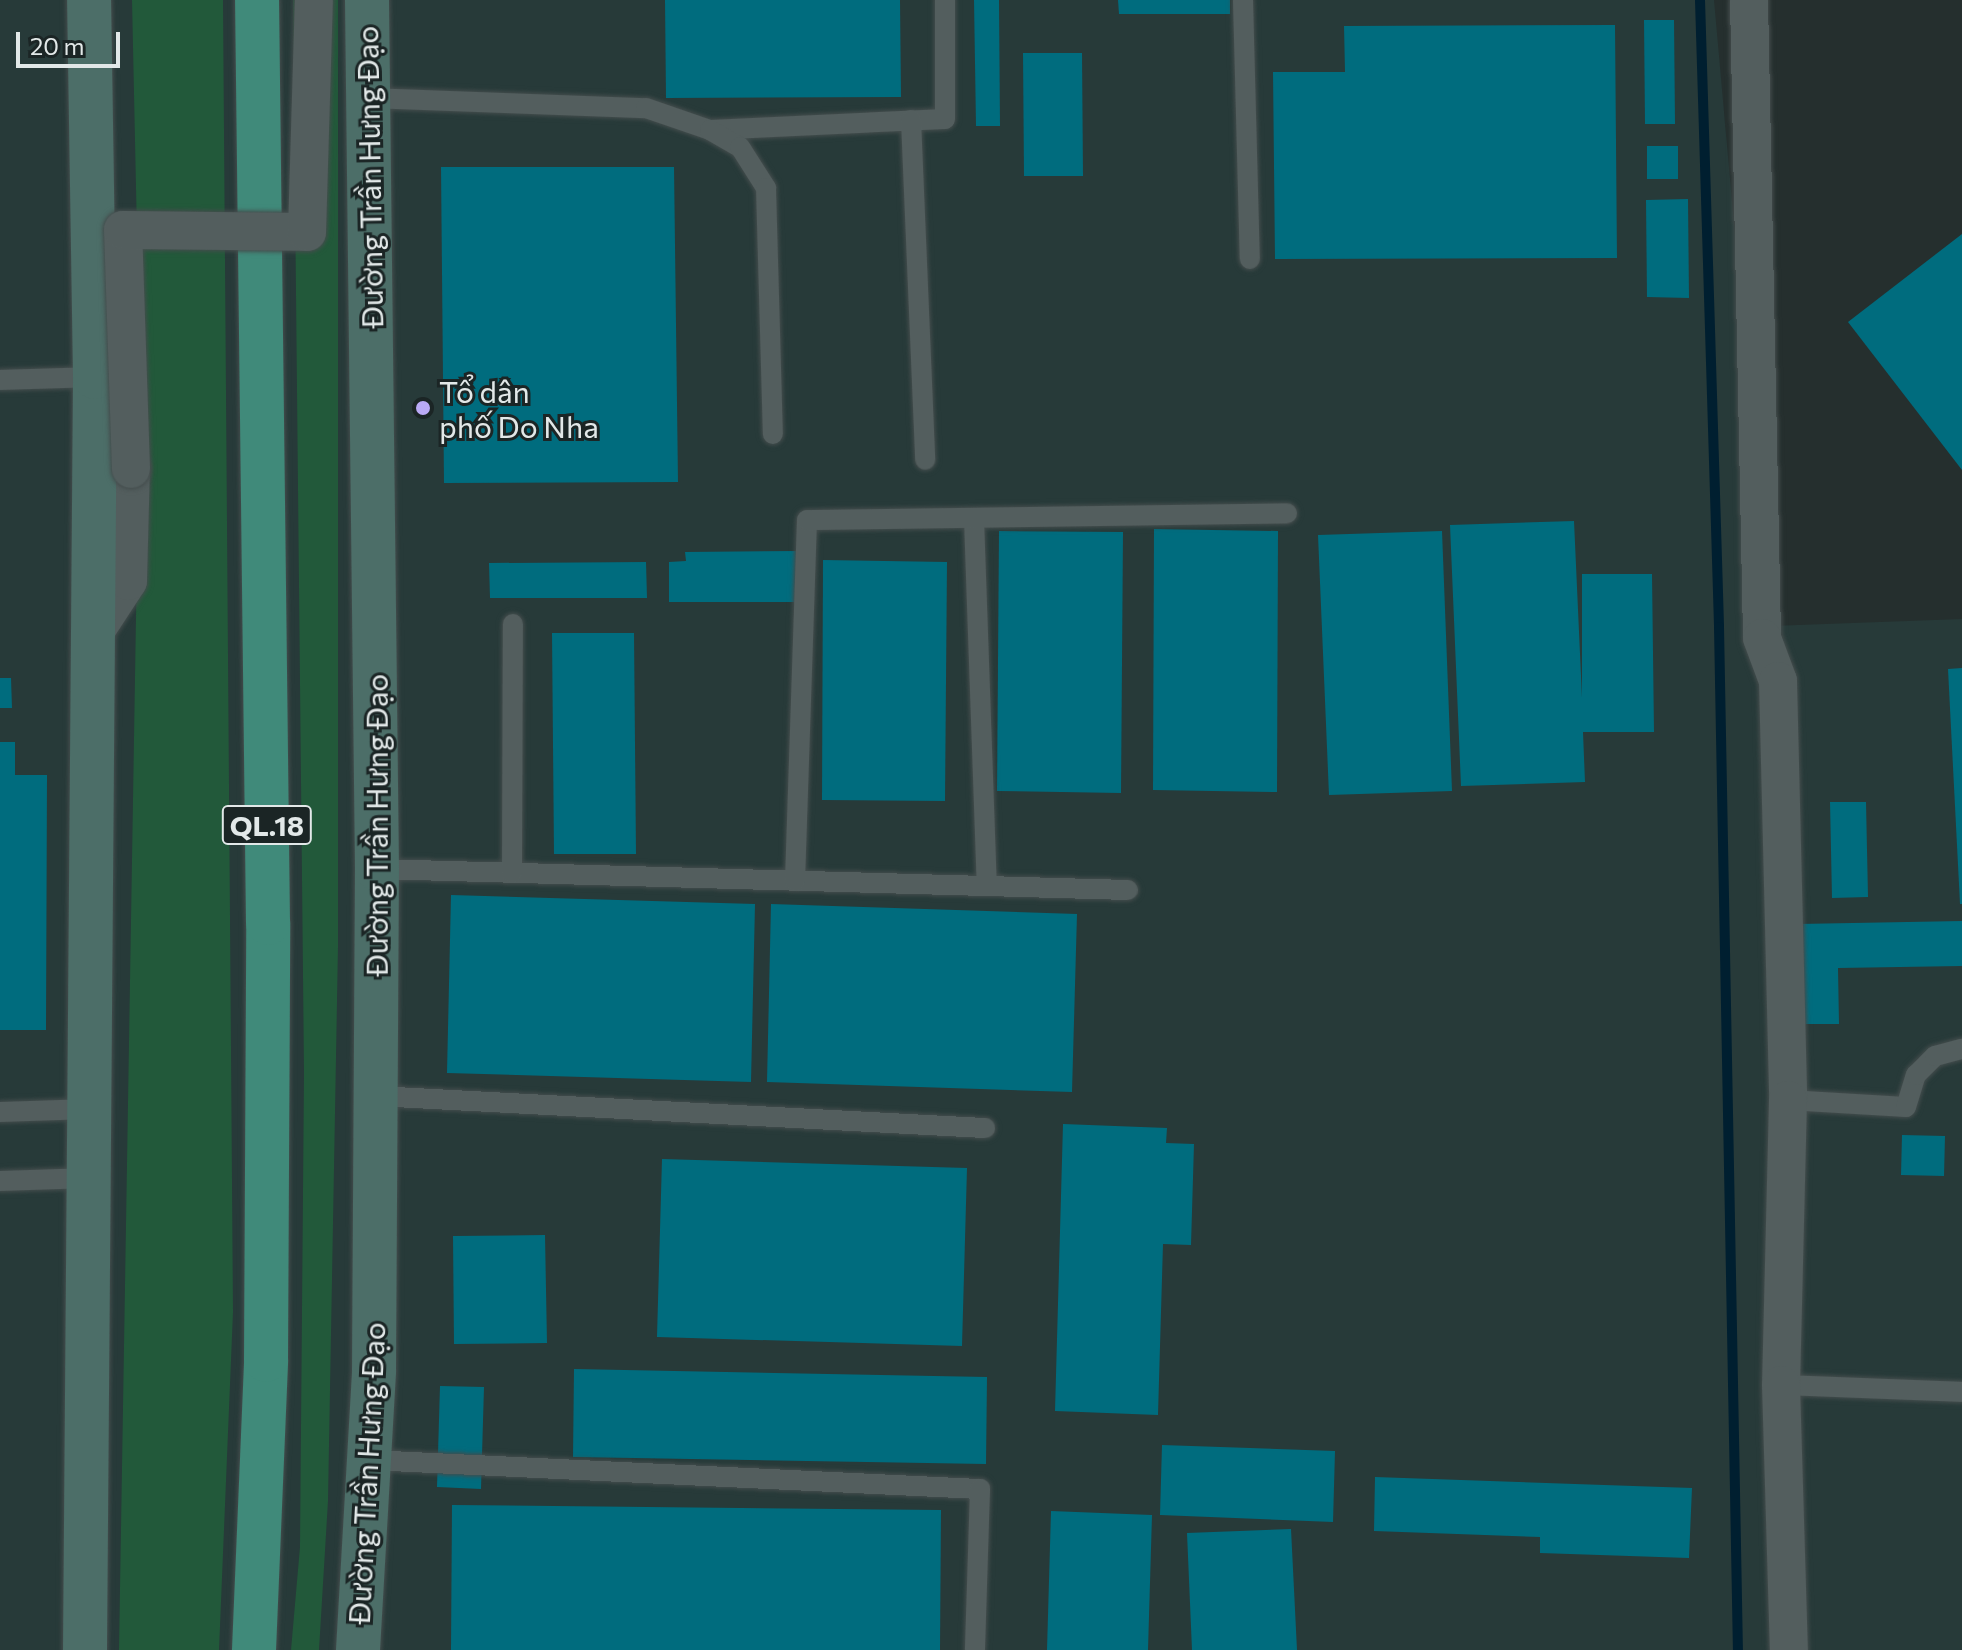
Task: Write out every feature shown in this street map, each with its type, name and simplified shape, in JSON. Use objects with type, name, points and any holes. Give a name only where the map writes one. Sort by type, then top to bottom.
[{"type":"highway","name":"QL.18","points":[[254,1650],[266,1360],[268,970],[257,0]]},
{"type":"main road","points":[[85,1650],[95,377],[89,0]]},
{"type":"main road","name":"Đường Trần Hưng Đạo","points":[[358,1650],[369,1460],[376,1096],[377,869],[367,0]]},
{"type":"street","points":[[94,633],[128,581],[131,469],[123,230],[307,232],[314,0]]},
{"type":"street","points":[[1749,0],[1762,638],[1778,681],[1788,1100],[1781,1385],[1789,1650]]},
{"type":"lane","points":[[710,130],[945,119],[945,0]]},
{"type":"lane","points":[[1243,0],[1250,259]]},
{"type":"lane","points":[[369,98],[646,108],[710,130],[740,147],[766,188],[773,434]]},
{"type":"lane","points":[[911,120],[925,460]]},
{"type":"lane","points":[[0,380],[95,377]]},
{"type":"lane","points":[[795,881],[807,520],[1287,513]]},
{"type":"lane","points":[[974,519],[987,886]]},
{"type":"lane","points":[[512,873],[513,624]]},
{"type":"lane","points":[[377,869],[1128,890]]},
{"type":"lane","points":[[1788,1100],[1906,1107],[1916,1075],[1935,1056],[1962,1049]]},
{"type":"lane","points":[[376,1096],[985,1128]]},
{"type":"lane","points":[[0,1112],[90,1109]]},
{"type":"lane","points":[[0,1181],[90,1178]]},
{"type":"lane","points":[[1781,1385],[1962,1392]]},
{"type":"lane","points":[[369,1460],[980,1489],[975,1650]]},
{"type":"shaded area","points":[[0,0],[1714,0],[1770,626],[1962,619],[1962,1650],[0,1650]]},
{"type":"green space","points":[[132,0],[223,0],[233,1312],[219,1650],[119,1650],[140,374]]},
{"type":"green space","points":[[293,0],[302,0],[301,247],[319,246],[327,0],[338,0],[338,946],[328,1501],[319,1650],[291,1650],[300,1547],[304,1073]]},
{"type":"building","points":[[665,0],[900,0],[901,97],[666,98]]},
{"type":"building","points":[[974,0],[999,0],[1000,126],[976,126]]},
{"type":"building","points":[[1118,0],[1230,0],[1230,14],[1119,14]]},
{"type":"building","points":[[1644,20],[1674,20],[1675,124],[1645,124]]},
{"type":"building","points":[[1615,25],[1617,258],[1275,259],[1273,72],[1345,72],[1344,26]]},
{"type":"building","points":[[1023,53],[1082,53],[1083,176],[1024,176]]},
{"type":"building","points":[[1647,146],[1678,146],[1678,179],[1647,179]]},
{"type":"building","points":[[441,167],[674,167],[678,482],[444,483]]},
{"type":"building","points":[[1688,199],[1689,298],[1647,297],[1646,200]]},
{"type":"building","points":[[1962,234],[1962,470],[1848,322]]},
{"type":"building","points":[[1574,521],[1582,698],[1582,574],[1652,574],[1654,732],[1583,732],[1585,782],[1461,786],[1450,525]]},
{"type":"building","points":[[1154,529],[1278,531],[1277,792],[1153,790]]},
{"type":"building","points":[[999,531],[1123,532],[1121,793],[997,791]]},
{"type":"building","points":[[1442,531],[1452,791],[1329,795],[1318,535]]},
{"type":"building","points":[[799,551],[799,602],[669,602],[669,562],[686,561],[685,552]]},
{"type":"building","points":[[823,560],[947,562],[945,801],[822,800]]},
{"type":"building","points":[[646,562],[647,598],[490,598],[489,563]]},
{"type":"building","points":[[552,633],[634,633],[636,854],[554,854]]},
{"type":"building","points":[[1962,668],[1962,904],[1960,904],[1948,669]]},
{"type":"building","points":[[0,678],[11,678],[12,708],[0,708]]},
{"type":"building","points":[[0,742],[15,742],[15,775],[47,775],[46,1030],[0,1030]]},
{"type":"building","points":[[1830,802],[1866,802],[1868,897],[1832,898]]},
{"type":"building","points":[[451,895],[755,904],[751,1082],[447,1073]]},
{"type":"building","points":[[771,904],[1077,914],[1072,1092],[767,1082]]},
{"type":"building","points":[[1962,921],[1962,966],[1838,968],[1839,1024],[1799,1024],[1798,924]]},
{"type":"building","points":[[1063,1124],[1167,1128],[1166,1143],[1194,1144],[1191,1245],[1163,1244],[1158,1415],[1055,1411]]},
{"type":"building","points":[[1902,1135],[1945,1136],[1944,1176],[1901,1175]]},
{"type":"building","points":[[662,1159],[967,1168],[962,1346],[657,1337]]},
{"type":"building","points":[[545,1235],[547,1343],[454,1344],[453,1236]]},
{"type":"building","points":[[574,1369],[987,1377],[986,1464],[573,1457]]},
{"type":"building","points":[[440,1386],[484,1387],[481,1489],[437,1487]]},
{"type":"building","points":[[1162,1445],[1335,1451],[1333,1522],[1160,1515]]},
{"type":"building","points":[[1375,1477],[1692,1488],[1689,1558],[1540,1553],[1540,1537],[1374,1531]]},
{"type":"building","points":[[452,1505],[941,1510],[940,1650],[451,1650]]},
{"type":"building","points":[[1051,1511],[1152,1515],[1148,1650],[1047,1650]]},
{"type":"building","points":[[1291,1529],[1297,1650],[1192,1650],[1187,1533]]},
{"type":"waterway","points":[[1700,0],[1719,627],[1738,1650]]},
{"type":"place","name":"Tổ dân phố Do Nha","points":[[423,408]]}]
